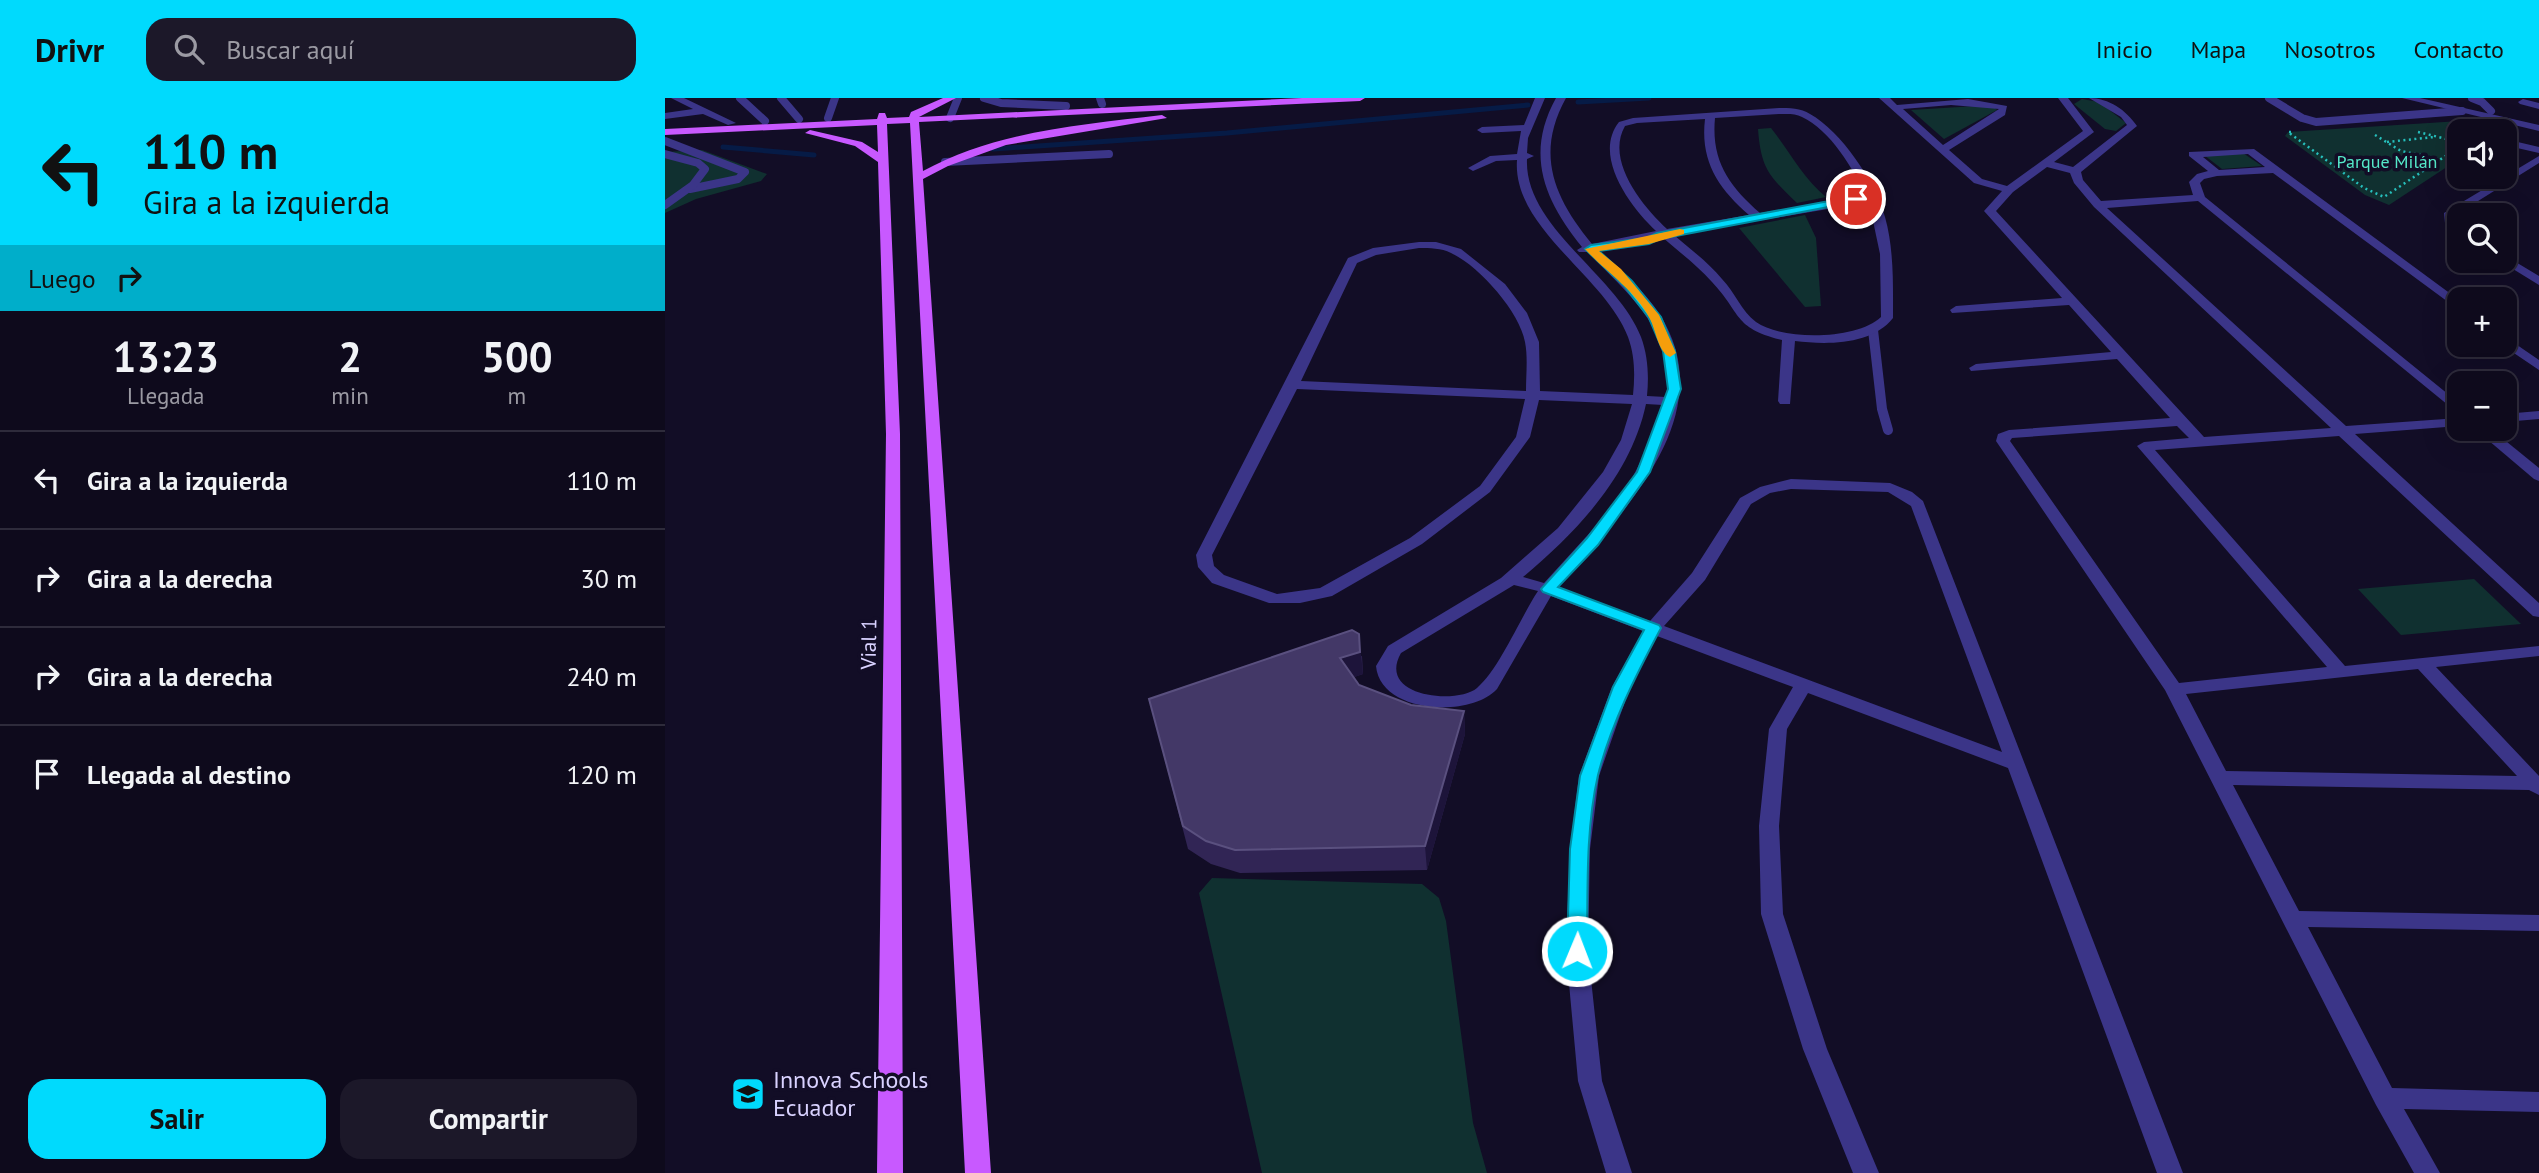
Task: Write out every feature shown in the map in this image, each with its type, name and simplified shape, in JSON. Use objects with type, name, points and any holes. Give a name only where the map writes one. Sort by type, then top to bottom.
[{"type":"main road","points":[[915,117],[951,98]]},
{"type":"main road","points":[[952,115],[1101,101],[1232,98]]},
{"type":"main road","points":[[665,132],[952,115],[1360,98]]},
{"type":"main road","points":[[916,179],[942,162],[994,144],[1285,102]]},
{"type":"main road","points":[[915,117],[916,179],[978,1173]]},
{"type":"main road","points":[[665,127],[799,119],[882,119]]},
{"type":"main road","name":"Vial 1","points":[[882,119],[893,434],[889,902],[890,1173]]},
{"type":"main road","points":[[750,128],[823,134],[858,144],[883,160]]},
{"type":"street","points":[[676,98],[731,123]]},
{"type":"street","points":[[1540,98],[1523,131],[1520,170],[1526,194],[1569,253],[1620,310],[1635,338],[1641,374],[1641,400],[1632,432],[1612,471],[1559,535],[1511,579],[1394,650],[1385,660],[1385,679],[1413,698],[1436,703],[1460,703],[1487,690],[1549,589],[1593,541],[1643,472],[1674,389],[1669,351],[1655,317],[1628,284],[1591,249],[1557,204],[1543,155],[1545,135],[1561,98]]},
{"type":"street","points":[[1884,98],[1978,181],[2009,190]]},
{"type":"street","points":[[2063,98],[2069,98]]},
{"type":"street","points":[[2063,98],[2089,132],[2119,139]]},
{"type":"street","points":[[2074,171],[2119,139],[2132,126],[2125,115],[2094,98]]},
{"type":"street","points":[[2407,98],[2512,119]]},
{"type":"street","points":[[2437,98],[2512,119]]},
{"type":"street","points":[[1896,108],[1926,103],[1980,101],[1991,102],[2004,108],[2002,113],[1943,149]]},
{"type":"street","points":[[2523,102],[2539,106]]},
{"type":"street","points":[[665,116],[703,111]]},
{"type":"street","points":[[1785,111],[1806,115],[1844,154],[1871,198],[1879,213],[1885,251],[1887,318],[1873,330],[1818,339],[1770,334],[1749,324],[1719,282],[1662,235],[1635,200],[1622,180],[1616,152],[1618,128],[1626,122],[1636,120],[1785,111]]},
{"type":"street","points":[[1710,116],[1707,143],[1713,166],[1728,190],[1757,217]]},
{"type":"street","points":[[2517,120],[2539,122]]},
{"type":"street","points":[[2517,121],[2539,128]]},
{"type":"street","points":[[1482,130],[1523,131],[1545,135]]},
{"type":"street","points":[[2089,132],[2009,190],[1990,211],[2200,442]]},
{"type":"street","points":[[2517,145],[2539,150]]},
{"type":"street","points":[[2217,173],[2193,154],[2248,150],[2447,297]]},
{"type":"street","points":[[1473,168],[1494,158],[1543,155]]},
{"type":"street","points":[[2468,203],[2539,159]]},
{"type":"street","points":[[2048,164],[2074,171]]},
{"type":"street","points":[[2275,170],[2217,173],[2201,176],[2194,182],[2200,198],[2447,400]]},
{"type":"street","points":[[2074,171],[2078,181],[2098,205],[2539,612]]},
{"type":"street","points":[[1569,253],[1649,241],[1662,235],[1871,198]]},
{"type":"street","points":[[2098,205],[2200,198]]},
{"type":"street","points":[[1436,245],[1457,251],[1473,262],[1501,287],[1521,313],[1532,342],[1533,394],[1523,437],[1485,489],[1416,541],[1326,593],[1275,599],[1218,579],[1206,567],[1205,555],[1352,261],[1374,252],[1436,245]]},
{"type":"street","points":[[2528,273],[2539,264]]},
{"type":"street","points":[[2517,266],[2539,281]]},
{"type":"street","points":[[1956,310],[2071,301]]},
{"type":"street","points":[[1785,401],[1789,338]]},
{"type":"street","points":[[2517,350],[2539,366]]},
{"type":"street","points":[[1976,368],[2120,355]]},
{"type":"street","points":[[1292,385],[1670,401]]},
{"type":"street","points":[[2517,417],[2539,415]]},
{"type":"street","points":[[2181,421],[2009,434],[2003,437],[2003,441],[2174,689],[2385,1098],[2427,1173]]},
{"type":"street","points":[[2144,446],[2447,423]]},
{"type":"street","points":[[2126,426],[2341,672]]},
{"type":"street","points":[[2497,441],[2539,476]]},
{"type":"street","points":[[1619,1173],[1590,1082],[1577,951],[1580,849],[1589,776],[1621,687],[1653,628],[1699,576],[1745,500],[1765,490],[1791,484],[1890,488],[1907,495],[1918,504],[2170,1173]]},
{"type":"street","points":[[1511,579],[1549,589],[2016,764]]},
{"type":"street","points":[[2174,689],[2539,651]]},
{"type":"street","points":[[2423,664],[2537,785]]},
{"type":"street","points":[[1804,684],[1778,729],[1769,826],[1772,914],[1815,1049],[1866,1173]]},
{"type":"street","points":[[2220,778],[2537,785]]},
{"type":"street","points":[[2293,919],[2539,923]]},
{"type":"street","points":[[2385,1098],[2539,1102]]},
{"type":"lane","points":[[740,98],[765,121]]},
{"type":"lane","points":[[781,98],[799,119]]},
{"type":"lane","points":[[828,118],[835,98]]},
{"type":"lane","points":[[952,115],[958,98]]},
{"type":"lane","points":[[984,98],[1001,103],[1066,106]]},
{"type":"lane","points":[[2269,98],[2302,118],[2316,122],[2462,111]]},
{"type":"lane","points":[[2472,98],[2482,102],[2491,111]]},
{"type":"lane","points":[[665,141],[708,159],[739,167],[745,172],[738,179],[690,189]]},
{"type":"lane","points":[[665,154],[698,163],[705,169],[690,189],[665,205]]},
{"type":"lane","points":[[942,162],[1109,154]]},
{"type":"lane","points":[[665,160],[685,159]]},
{"type":"lane","points":[[1873,330],[1882,409],[1888,430]]},
{"type":"path","points":[[2365,129],[2401,151],[2440,159]]},
{"type":"path","points":[[2300,132],[2288,132],[2364,188],[2384,197],[2447,155]]},
{"type":"path","points":[[2417,132],[2447,139]]},
{"type":"path","points":[[2387,142],[2438,137]]},
{"type":"green space","points":[[2082,99],[2099,102],[2126,123],[2116,131],[2105,129],[2074,104]]},
{"type":"green space","points":[[1992,105],[1997,110],[1944,139],[1911,110]]},
{"type":"green space","name":"Parque Milán","points":[[2447,122],[2447,167],[2389,205],[2365,195],[2285,136],[2288,132]]},
{"type":"green space","points":[[1771,128],[1804,173],[1826,197],[1797,203],[1773,178],[1761,154],[1758,129]]},
{"type":"green space","points":[[702,150],[767,174],[761,181],[696,199],[665,213],[665,152]]},
{"type":"green space","points":[[2243,153],[2262,166],[2222,169],[2204,155]]},
{"type":"green space","points":[[1805,215],[1816,238],[1821,306],[1805,307],[1739,228]]},
{"type":"green space","points":[[2474,579],[2521,624],[2401,635],[2358,589]]},
{"type":"green space","points":[[1212,878],[1422,884],[1439,898],[1446,921],[1473,1123],[1487,1173],[1262,1173],[1199,893]]},
{"type":"building","points":[[1352,630],[1359,634],[1360,652],[1340,658],[1359,685],[1411,705],[1464,711],[1425,846],[1235,850],[1206,841],[1183,826],[1149,699]]},
{"type":"waterway","points":[[1578,102],[1649,98]]},
{"type":"waterway","points":[[993,149],[1227,133],[1528,105]]},
{"type":"waterway","points":[[723,147],[814,155]]},
{"type":"slow traffic","points":[[1670,353],[1655,317],[1617,271],[1591,249],[1649,241],[1657,236],[1680,232]]},
{"type":"place","name":"Innova Schools Ecuador","points":[[748,1094]]},
{"type":"route","points":[[1577,951],[1580,849],[1589,776],[1621,687],[1653,628],[1549,589],[1593,541],[1643,472],[1674,389],[1669,351],[1655,317],[1617,271],[1591,249],[1649,241],[1657,236],[1856,199]]}]
